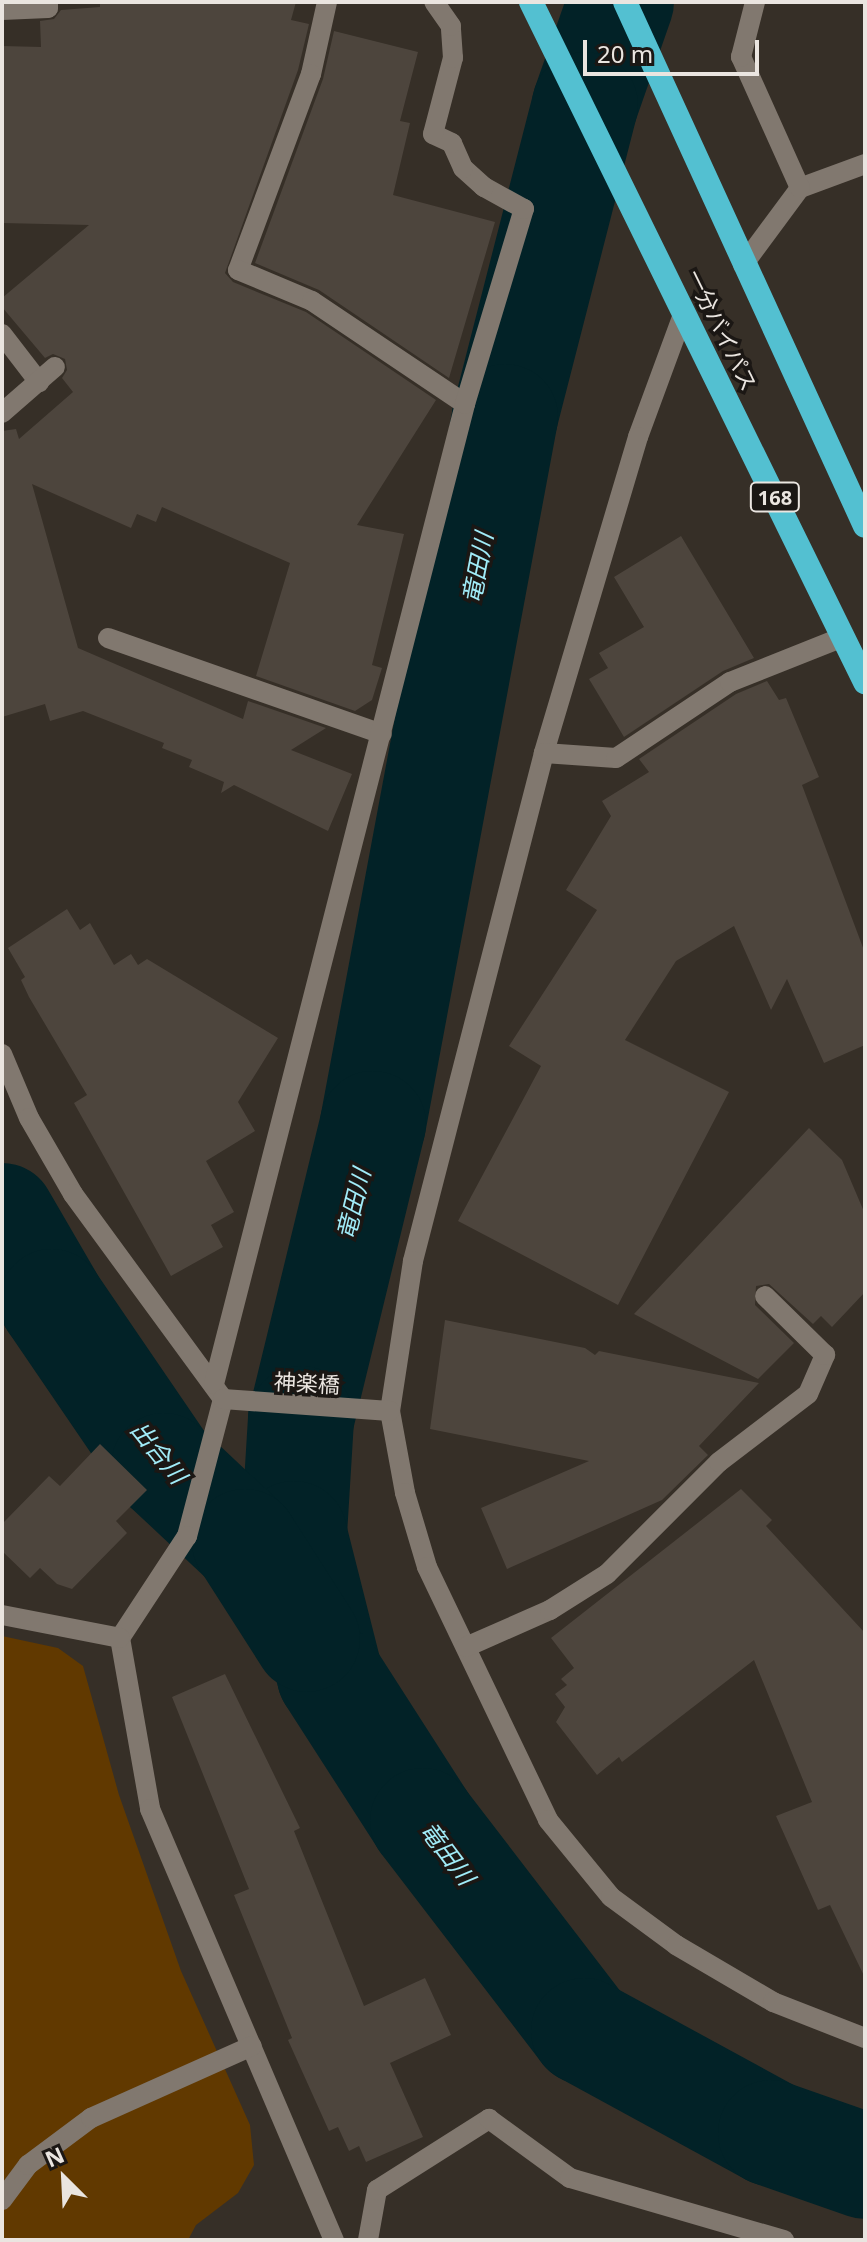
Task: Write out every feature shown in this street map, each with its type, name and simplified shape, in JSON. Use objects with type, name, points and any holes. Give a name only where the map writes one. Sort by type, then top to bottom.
[{"type":"highway","name":"一分バイパス","points":[[531,2],[865,682]]},
{"type":"highway","name":"一分バイパス","points":[[625,2],[865,526]]},
{"type":"street","points":[[2,10],[48,8],[48,2]]},
{"type":"street","points":[[327,2],[311,74],[238,270],[312,301],[465,404]]},
{"type":"street","points":[[334,2240],[150,1809],[120,1638],[187,1536],[214,1447],[218,1392],[382,734],[465,404],[524,209],[484,187],[463,168],[452,143],[433,134],[453,58],[451,26],[434,2]]},
{"type":"street","points":[[755,2],[741,57],[800,188]]},
{"type":"street","points":[[743,265],[800,188],[865,164]]},
{"type":"street","points":[[684,312],[638,437],[544,753],[417,1247],[390,1411],[405,1493],[427,1567],[548,1820],[611,1897],[676,1945],[773,2002],[865,2038]]},
{"type":"street","points":[[2,334],[39,382]]},
{"type":"street","points":[[2,413],[55,367]]},
{"type":"street","points":[[544,753],[616,758],[730,682],[843,637]]},
{"type":"street","points":[[108,638],[382,734]]},
{"type":"street","points":[[2,1054],[29,1118],[73,1194],[218,1392]]},
{"type":"street","points":[[466,1647],[550,1610],[607,1574],[719,1462],[808,1394],[825,1355],[765,1296]]},
{"type":"street","name":"神楽橋","points":[[218,1392],[390,1411]]},
{"type":"street","points":[[2,1615],[120,1638]]},
{"type":"street","points":[[2,2200],[28,2165],[91,2118],[252,2046]]},
{"type":"street","points":[[368,2240],[377,2190],[489,2119],[570,2178],[784,2240]]},
{"type":"shaded area","points":[[2,1636],[58,1648],[83,1666],[119,1795],[181,1971],[250,2125],[254,2165],[238,2193],[196,2225],[188,2240],[2,2240]]},
{"type":"building","points":[[100,2],[296,2],[291,20],[309,24],[298,70],[225,273],[233,282],[306,312],[436,400],[357,525],[404,534],[372,665],[382,668],[372,700],[355,711],[256,676],[290,563],[162,507],[156,522],[137,514],[131,528],[32,484],[78,648],[243,719],[248,701],[326,728],[291,750],[352,774],[328,831],[234,785],[221,793],[224,782],[189,767],[192,760],[162,748],[164,743],[83,711],[50,721],[45,704],[2,717],[2,431],[16,429],[19,439],[73,392],[62,378],[67,370],[65,359],[53,354],[45,358],[2,307],[2,298],[89,225],[2,223],[2,46],[41,47],[40,21],[54,19],[61,10],[100,7]]},
{"type":"building","points":[[334,31],[418,52],[400,121],[410,123],[393,195],[495,222],[449,378],[319,290],[255,263],[323,79]]},
{"type":"building","points":[[681,536],[754,658],[723,671],[624,737],[589,679],[608,668],[599,653],[644,627],[614,577]]},
{"type":"building","points":[[767,681],[779,700],[786,698],[819,777],[802,785],[865,953],[865,1045],[824,1063],[787,979],[771,1010],[734,926],[676,961],[625,1040],[729,1092],[618,1305],[458,1221],[541,1066],[509,1046],[597,910],[566,890],[611,816],[602,801],[649,772],[639,759],[736,694]]},
{"type":"building","points":[[67,909],[80,930],[90,923],[114,965],[131,954],[138,965],[147,959],[278,1038],[238,1102],[255,1131],[206,1161],[234,1212],[211,1225],[223,1247],[171,1276],[74,1103],[87,1095],[29,997],[21,980],[25,977],[8,948]]},
{"type":"building","points":[[809,1128],[842,1160],[865,1214],[865,1292],[832,1327],[821,1316],[813,1324],[769,1284],[756,1286],[755,1305],[794,1343],[758,1379],[634,1314]]},
{"type":"building","points":[[445,1320],[585,1348],[595,1355],[599,1351],[759,1383],[699,1446],[708,1455],[662,1500],[507,1569],[481,1508],[589,1461],[430,1429]]},
{"type":"building","points":[[100,1444],[147,1490],[116,1521],[127,1533],[72,1589],[57,1584],[40,1568],[30,1578],[2,1551],[2,1524],[49,1476],[60,1486]]},
{"type":"building","points":[[741,1489],[772,1520],[766,1526],[865,1633],[865,1978],[830,1905],[818,1910],[776,1816],[812,1802],[754,1660],[622,1762],[619,1757],[597,1775],[556,1722],[565,1707],[555,1694],[567,1685],[561,1679],[574,1668],[551,1638]]},
{"type":"building","points":[[225,1674],[300,1828],[294,1831],[364,2006],[425,1978],[451,2035],[390,2063],[423,2137],[366,2162],[359,2146],[349,2151],[338,2127],[329,2131],[288,2040],[292,2038],[234,1895],[249,1889],[172,1697]]},
{"type":"waterway","name":"竜田川","points":[[621,2],[585,105],[505,417],[373,1124],[301,1419],[294,1534],[330,1676],[423,1821],[584,2031],[771,2133],[865,2166]]},
{"type":"waterway","name":"出合川","points":[[2,1216],[52,1302],[164,1466],[245,1542],[307,1639]]}]
